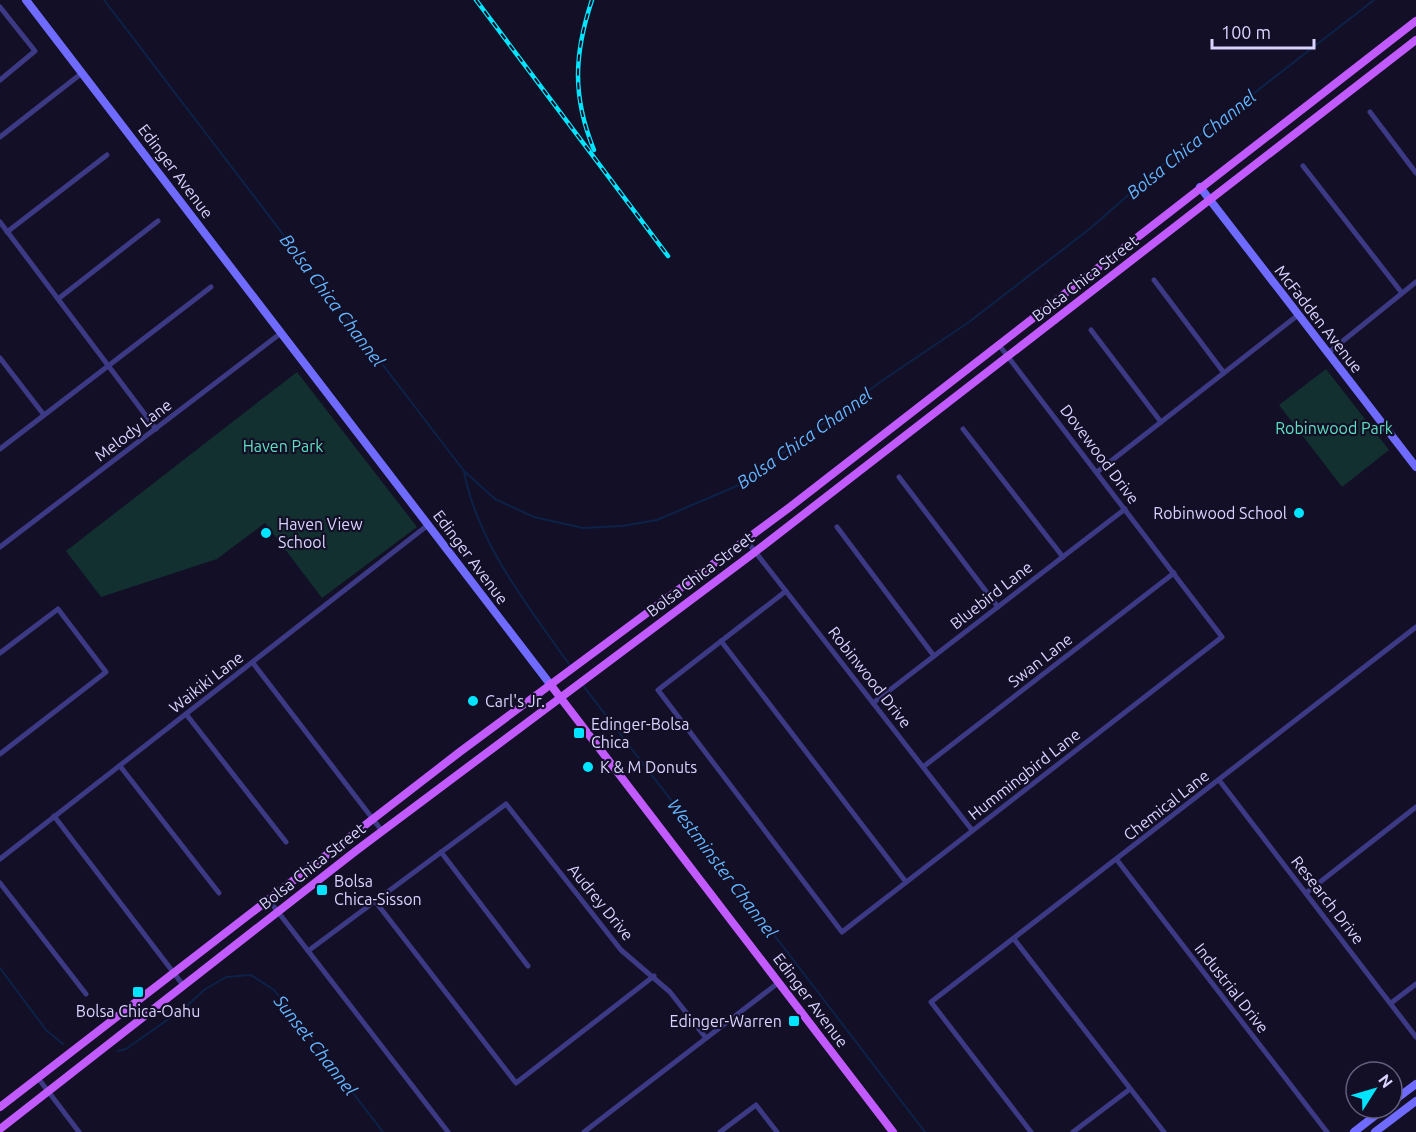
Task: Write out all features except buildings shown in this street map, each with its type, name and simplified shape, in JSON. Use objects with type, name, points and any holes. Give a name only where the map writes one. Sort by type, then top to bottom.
[{"type":"main road","name":"Edinger Avenue","points":[[26,0],[893,1132]]},
{"type":"main road","name":"Bolsa Chica Street","points":[[0,1107],[461,751],[746,540],[1416,21]]},
{"type":"main road","name":"Bolsa Chica Street","points":[[0,1129],[382,831],[755,552],[1416,40]]},
{"type":"main road","name":"McFadden Avenue","points":[[1200,188],[1416,467]]},
{"type":"main road","points":[[461,751],[471,764]]},
{"type":"main road","points":[[1375,1132],[1416,1101]]},
{"type":"main road","points":[[1354,1132],[1370,1120]]},
{"type":"street","points":[[0,7],[35,51],[0,80]]},
{"type":"street","points":[[0,137],[82,73]]},
{"type":"street","points":[[1370,112],[1416,173]]},
{"type":"street","points":[[7,232],[107,155]]},
{"type":"street","points":[[1303,166],[1402,293]]},
{"type":"street","points":[[58,299],[158,221]]},
{"type":"street","points":[[0,222],[156,429]]},
{"type":"street","points":[[1154,280],[1224,373]]},
{"type":"street","points":[[1328,353],[1416,282]]},
{"type":"street","points":[[0,449],[211,287]]},
{"type":"street","points":[[1097,472],[1298,315]]},
{"type":"street","points":[[1091,330],[1161,422]]},
{"type":"street","name":"Melody Lane","points":[[0,547],[280,333]]},
{"type":"street","name":"Dovewood Drive","points":[[999,345],[1222,637]]},
{"type":"street","points":[[0,358],[44,415]]},
{"type":"street","points":[[963,429],[1063,557]]},
{"type":"street","points":[[899,477],[998,607]]},
{"type":"street","name":"Bluebird Lane","points":[[873,703],[1125,509]]},
{"type":"street","name":"Waikiki Lane","points":[[0,859],[428,525]]},
{"type":"street","points":[[837,527],[934,656]]},
{"type":"street","name":"Robinwood Drive","points":[[746,540],[972,830]]},
{"type":"street","name":"Swan Lane","points":[[923,767],[1174,573]]},
{"type":"street","points":[[786,591],[721,641],[906,882]]},
{"type":"street","points":[[0,653],[58,609],[106,672],[0,754]]},
{"type":"street","name":"Chemical Lane","points":[[1031,1132],[931,1002],[1416,627]]},
{"type":"street","name":"Hummingbird Lane","points":[[721,641],[658,690],[842,932],[1222,637]]},
{"type":"street","points":[[253,663],[382,831]]},
{"type":"street","points":[[186,714],[286,842]]},
{"type":"street","points":[[120,766],[219,893]]},
{"type":"street","name":"Research Drive","points":[[1219,780],[1416,1037]]},
{"type":"street","name":"Audrey Drive","points":[[441,852],[506,804],[621,950],[654,976],[706,1038]]},
{"type":"street","points":[[1306,892],[1416,807]]},
{"type":"street","points":[[54,816],[183,985]]},
{"type":"street","points":[[308,951],[441,852],[528,966]]},
{"type":"street","name":"Industrial Drive","points":[[1117,860],[1327,1132]]},
{"type":"street","points":[[0,883],[86,994]]},
{"type":"street","points":[[268,899],[448,1132]]},
{"type":"street","points":[[375,901],[516,1083],[654,976]]},
{"type":"street","points":[[1014,939],[1164,1132]]},
{"type":"street","points":[[584,1132],[778,982]]},
{"type":"street","points":[[1391,1003],[1416,984]]},
{"type":"street","points":[[38,1078],[79,1132]]},
{"type":"street","points":[[1073,1132],[1130,1089]]},
{"type":"street","points":[[720,1132],[756,1105],[777,1132]]},
{"type":"green space","name":"Robinwood Park","points":[[1326,369],[1389,450],[1342,487],[1279,405]]},
{"type":"green space","name":"Haven Park","points":[[297,372],[417,527],[322,598],[265,523],[217,559],[101,597],[66,551]]},
{"type":"waterway","name":"Bolsa Chica Channel","points":[[104,0],[464,471],[495,499],[534,517],[583,528],[622,526],[657,520],[739,485],[883,380],[969,322],[1092,227],[1169,159],[1374,0]]},
{"type":"waterway","name":"Westminster Channel","points":[[464,471],[480,524],[492,549],[522,598],[571,667]]},
{"type":"waterway","name":"Westminster Channel","points":[[582,684],[925,1132]]},
{"type":"waterway","name":"Sunset Channel","points":[[0,968],[46,1030],[63,1044]]},
{"type":"waterway","name":"Sunset Channel","points":[[118,1051],[126,1049],[187,1006],[204,990],[226,977],[251,975],[274,990],[383,1132]]},
{"type":"railway","points":[[476,0],[668,256]]},
{"type":"railway","points":[[592,0],[582,39],[578,75],[582,111],[594,150]]},
{"type":"place","name":"Robinwood School","points":[[1299,513]]},
{"type":"place","name":"Haven View School","points":[[266,533]]},
{"type":"place","name":"Carl's Jr.","points":[[473,701]]},
{"type":"place","name":"Edinger-Bolsa Chica","points":[[579,733]]},
{"type":"place","name":"K & M Donuts","points":[[588,767]]},
{"type":"place","name":"Bolsa Chica-Sisson","points":[[322,890]]},
{"type":"place","name":"Bolsa Chica-Oahu","points":[[138,992]]},
{"type":"place","name":"Edinger-Warren","points":[[794,1021]]}]
